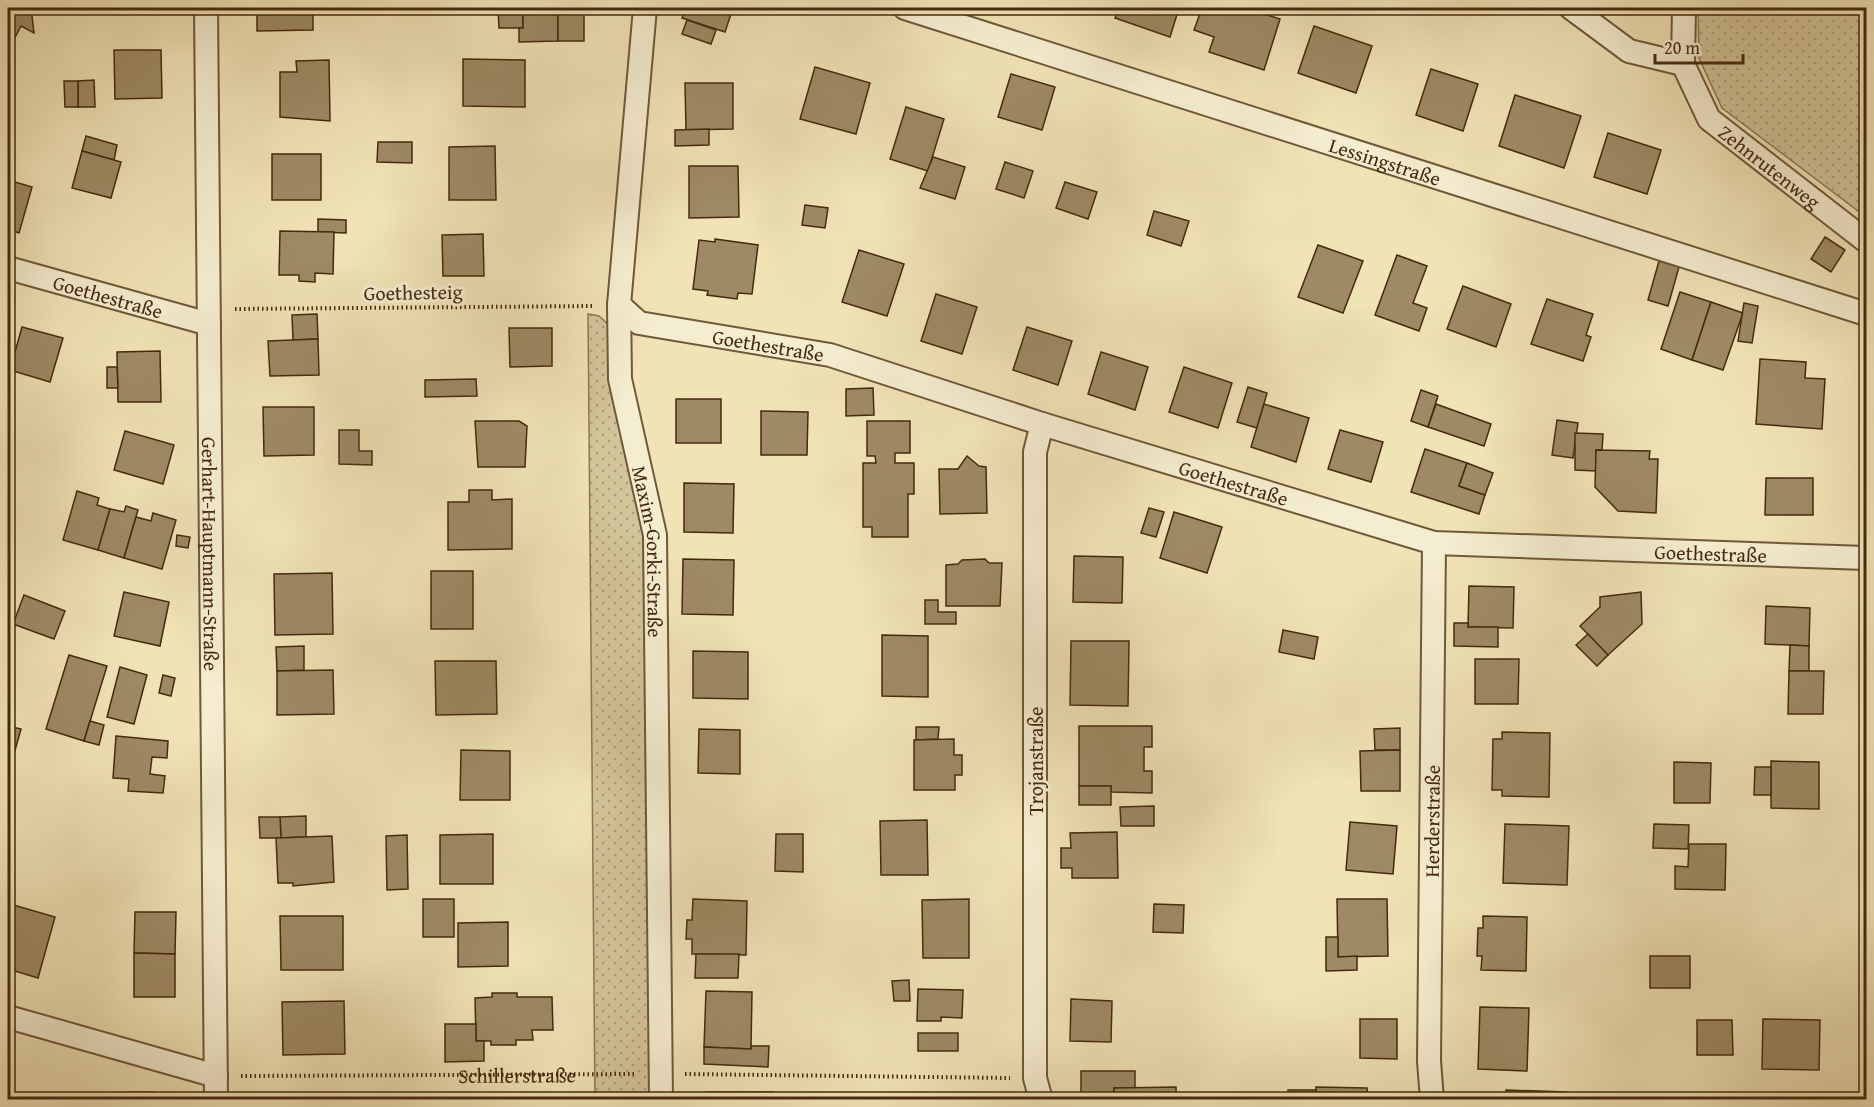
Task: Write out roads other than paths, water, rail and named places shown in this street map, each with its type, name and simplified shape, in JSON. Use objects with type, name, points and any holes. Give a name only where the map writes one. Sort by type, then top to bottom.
[{"type":"street","name":"Gerhart-Hauptmann-Straße","points":[[206,8],[216,1100]]},
{"type":"street","name":"Maxim-Gorki-Straße","points":[[645,8],[619,305],[620,379],[655,535],[661,1100]]},
{"type":"street","name":"Lessingstraße","points":[[905,8],[1866,314]]},
{"type":"street","points":[[1571,8],[1629,51],[1683,64]]},
{"type":"street","name":"Zehnrutenweg","points":[[1684,8],[1683,64],[1709,119],[1866,241]]},
{"type":"street","name":"Goethestraße","points":[[8,268],[209,317]]},
{"type":"street","name":"Goethestraße","points":[[619,305],[639,322],[830,355],[1042,424],[1434,543],[1866,558]]},
{"type":"street","name":"Trojanstraße","points":[[1041,1100],[1035,1078],[1035,452],[1042,424]]},
{"type":"street","name":"Herderstraße","points":[[1432,1100],[1429,1062],[1434,543]]},
{"type":"street","points":[[8,1017],[216,1076]]}]
